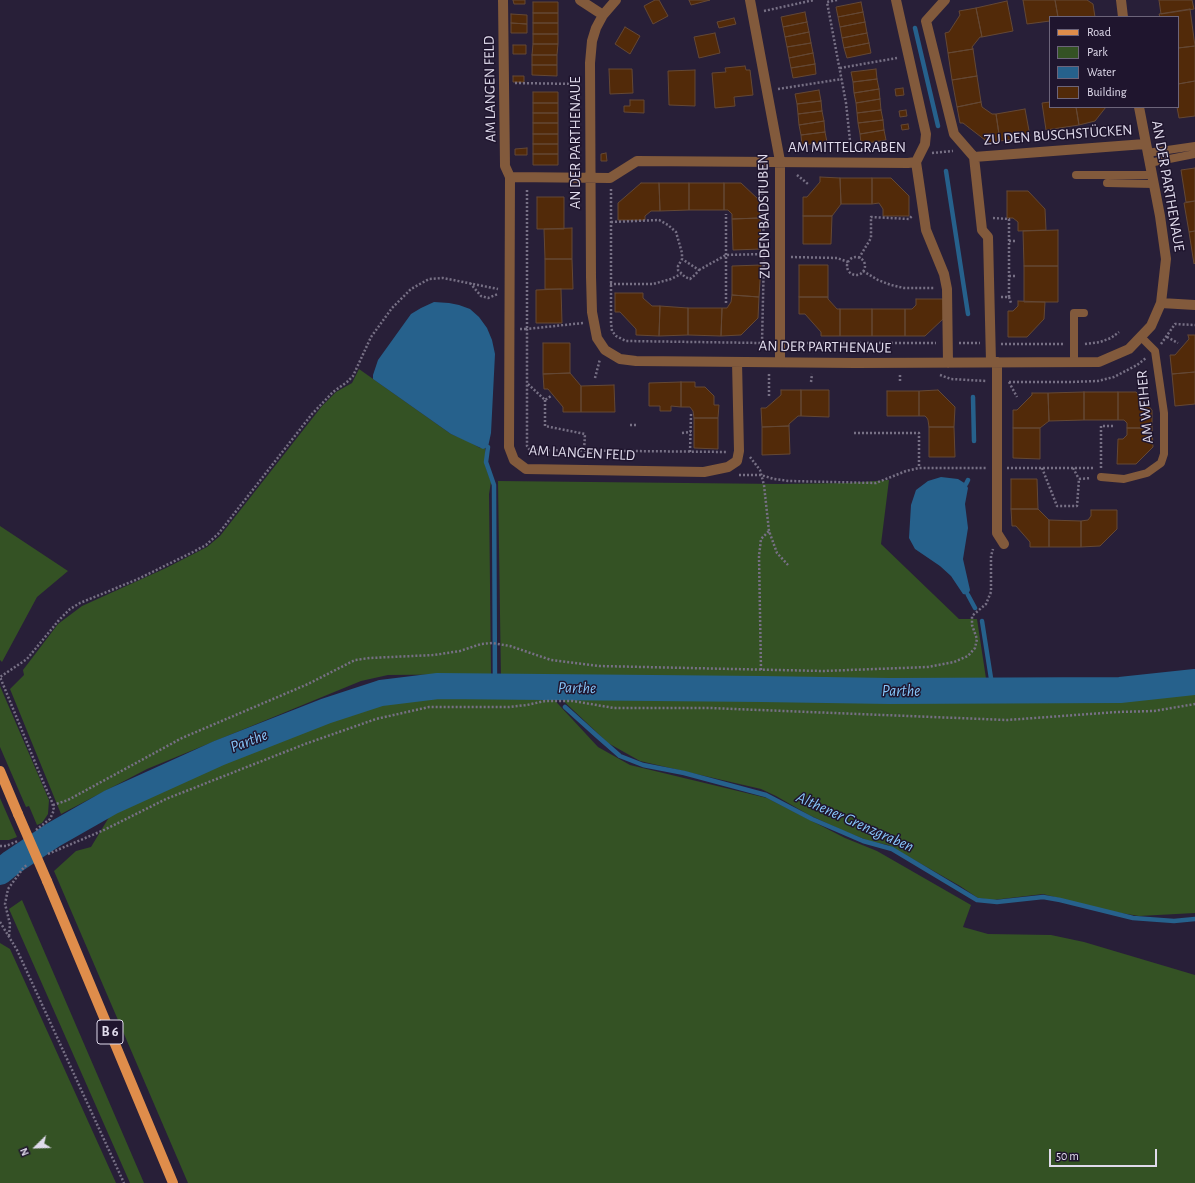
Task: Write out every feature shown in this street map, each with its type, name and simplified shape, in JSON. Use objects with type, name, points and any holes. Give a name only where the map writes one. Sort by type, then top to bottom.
[{"type":"main road","name":"B 6","points":[[0,772],[173,1183]]},
{"type":"street","name":"AM LANGEN FELD","points":[[503,0],[505,166],[510,177],[507,290],[508,447],[514,460],[526,469],[704,472],[720,470],[728,467],[737,461],[739,451],[738,362]]},
{"type":"street","points":[[580,0],[603,15]]},
{"type":"street","name":"AN DER PARTHENAUE","points":[[616,0],[603,15],[596,28],[592,41],[589,84],[591,178],[591,277],[589,323],[596,338],[605,350],[620,359],[738,362],[1099,362],[1129,349],[1151,326],[1161,303],[1166,259],[1139,108]]},
{"type":"street","name":"ZU DEN BADSTUBEN","points":[[750,0],[780,161],[780,361]]},
{"type":"street","points":[[896,0],[926,134],[925,144],[916,162],[926,230],[944,274],[947,289],[948,363]]},
{"type":"street","points":[[945,0],[926,21],[954,134],[971,153],[982,230],[988,237],[990,344],[997,381],[997,533],[1004,544]]},
{"type":"street","points":[[1120,0],[1123,16]]},
{"type":"street","name":"ZU DEN BUSCHSTÜCKEN","points":[[971,153],[1146,148]]},
{"type":"street","name":"AM MITTELGRABEN","points":[[610,178],[637,161],[780,161],[852,163],[916,162]]},
{"type":"street","points":[[510,177],[610,178]]},
{"type":"street","points":[[1161,303],[1195,305]]},
{"type":"lane","points":[[1146,148],[1195,146]]},
{"type":"lane","points":[[1149,163],[1195,154]]},
{"type":"lane","points":[[1076,175],[1152,179]]},
{"type":"lane","points":[[1107,183],[1152,179]]},
{"type":"lane","points":[[1074,362],[1074,313],[1084,313]]},
{"type":"lane","name":"AM WEIHER","points":[[1101,477],[1124,479],[1147,473],[1161,463],[1164,454],[1164,413],[1155,351],[1141,337]]},
{"type":"path","points":[[753,14],[814,0]]},
{"type":"path","points":[[837,0],[826,1],[846,103],[852,163]]},
{"type":"path","points":[[840,68],[909,56]]},
{"type":"path","points":[[768,91],[842,79]]},
{"type":"path","points":[[505,83],[589,84]]},
{"type":"path","points":[[916,162],[925,161],[931,154],[971,153]]},
{"type":"path","points":[[610,178],[611,323],[612,330],[616,336],[626,341],[762,343],[764,254],[762,161]]},
{"type":"path","points":[[796,174],[808,184]]},
{"type":"path","points":[[534,187],[527,187],[527,446],[529,449],[690,452],[731,451]]},
{"type":"path","points":[[859,258],[870,238],[871,217],[909,219],[922,205]]},
{"type":"path","points":[[726,214],[726,303]]},
{"type":"path","points":[[981,218],[1009,219],[1009,297],[1011,303]]},
{"type":"path","points":[[611,222],[659,220],[668,225],[676,232],[681,248],[682,259],[678,266],[678,270],[681,274],[690,278],[699,270],[726,256],[764,254]]},
{"type":"path","points":[[1009,241],[1017,241]]},
{"type":"path","points":[[780,257],[837,258],[848,262]]},
{"type":"path","points":[[848,262],[853,258],[859,258],[864,262],[863,271]]},
{"type":"path","points":[[682,259],[699,270]]},
{"type":"path","points":[[848,262],[848,269],[852,274],[858,274],[863,271]]},
{"type":"path","points":[[863,271],[878,280],[904,288],[947,289]]},
{"type":"path","points":[[610,284],[653,284],[671,279],[681,274]]},
{"type":"path","points":[[1009,276],[1016,276]]},
{"type":"path","points":[[50,819],[54,810],[53,805],[0,677],[27,659],[70,609],[80,603],[138,579],[193,552],[220,533],[312,414],[333,392],[353,376],[371,337],[392,308],[404,295],[420,283],[434,278],[443,278],[507,290]]},
{"type":"path","points":[[469,283],[481,296],[488,298],[494,297],[507,290]]},
{"type":"path","points":[[989,297],[1009,297]]},
{"type":"path","points":[[584,316],[589,323]]},
{"type":"path","points":[[527,329],[589,323]]},
{"type":"path","points":[[585,330],[589,323]]},
{"type":"path","points":[[997,381],[1070,382],[1098,381],[1114,377],[1137,365],[1155,351],[1168,336],[1175,324],[1195,325]]},
{"type":"path","points":[[787,343],[1087,344],[1100,342],[1111,338],[1119,332]]},
{"type":"path","points":[[1168,336],[1178,343]]},
{"type":"path","points":[[595,378],[600,360],[605,350]]},
{"type":"path","points":[[596,356],[604,362]]},
{"type":"path","points":[[769,373],[770,396]]},
{"type":"path","points":[[811,382],[812,374]]},
{"type":"path","points":[[900,375],[900,381]]},
{"type":"path","points":[[1009,382],[1017,397]]},
{"type":"path","points":[[527,384],[545,400],[546,426],[585,434],[584,450]]},
{"type":"path","points":[[545,400],[551,396]]},
{"type":"path","points":[[690,452],[691,414]]},
{"type":"path","points":[[630,425],[636,425]]},
{"type":"path","points":[[1079,479],[1101,477],[1101,426],[1115,426]]},
{"type":"path","points":[[682,433],[691,432]]},
{"type":"path","points":[[854,433],[919,433],[919,468]]},
{"type":"path","points":[[749,451],[749,456],[760,470],[764,486],[769,531],[777,553],[788,565]]},
{"type":"path","points":[[720,470],[728,475],[761,475],[789,481],[876,483],[906,471],[919,468],[1101,468]]},
{"type":"path","points":[[1042,468],[1057,506],[1077,506],[1079,479],[1073,468]]},
{"type":"path","points":[[761,670],[759,556],[761,539],[769,531]]},
{"type":"path","points":[[53,805],[68,800],[182,738],[308,684],[355,660],[434,655],[460,651],[481,644],[498,643],[551,660],[599,666],[823,671],[928,667],[954,662],[968,656],[975,648],[977,640],[972,624],[972,616],[986,604],[991,592],[991,556],[997,533]]},
{"type":"path","points":[[42,857],[104,830],[166,799],[305,744],[376,719],[429,707],[509,707],[545,701],[573,701],[614,708],[710,708],[1007,720],[1117,712],[1154,711],[1195,704]]},
{"type":"path","points":[[9,936],[10,924],[5,904],[8,888],[24,867],[30,864]]},
{"type":"path","points":[[0,922],[17,950],[124,1183]]},
{"type":"green space","points":[[359,369],[451,434],[480,448],[485,448],[486,468],[491,482],[489,494],[491,674],[388,675],[361,681],[147,769],[61,814],[10,689],[24,675],[23,670],[58,624],[82,606],[166,568],[207,547],[220,536],[322,406],[336,392],[352,383]]},
{"type":"green space","points":[[889,480],[881,544],[959,619],[977,619],[987,685],[501,681],[498,481],[780,484],[848,483]]},
{"type":"green space","points":[[0,526],[68,571],[37,597],[2,662],[0,660]]},
{"type":"green space","points":[[0,686],[49,800],[48,814],[42,823],[37,825],[29,806],[26,807],[0,747]]},
{"type":"green space","points":[[1195,686],[1195,913],[1139,916],[1109,911],[1043,894],[993,900],[978,898],[960,886],[888,845],[869,841],[844,831],[809,815],[761,789],[640,761],[608,743],[554,692],[740,693],[1031,701],[1128,697]]},
{"type":"green space","points":[[547,692],[598,747],[630,765],[767,798],[845,838],[877,851],[971,905],[963,927],[988,934],[1051,935],[1084,942],[1195,975],[1195,1183],[188,1183],[54,871],[76,851],[91,847],[114,809],[197,768],[312,721],[386,696]]},
{"type":"green space","points":[[0,798],[17,837],[9,840],[0,840]]},
{"type":"green space","points":[[22,900],[144,1183],[130,1183],[9,909]]},
{"type":"green space","points":[[0,943],[10,949],[116,1183],[0,1183]]},
{"type":"water","points":[[434,302],[449,303],[470,309],[479,317],[487,328],[492,340],[495,354],[491,433],[488,447],[483,449],[451,434],[373,379],[378,360],[411,314]]},
{"type":"water","points":[[941,477],[958,479],[966,484],[968,488],[965,504],[968,528],[963,559],[970,590],[968,595],[963,594],[951,576],[940,566],[915,549],[909,538],[911,505],[916,490],[928,481]]},
{"type":"building","points":[[513,0],[525,0],[525,4],[514,4]]},
{"type":"building","points":[[655,0],[659,0],[668,16],[653,24],[644,6]]},
{"type":"building","points":[[689,0],[710,0],[691,5]]},
{"type":"building","points":[[1023,0],[1055,0],[1058,16],[1049,16],[1049,21],[1027,24]]},
{"type":"building","points":[[1055,0],[1087,0],[1093,4],[1095,16],[1058,16]]},
{"type":"building","points":[[1159,0],[1192,0],[1194,9],[1161,14]]},
{"type":"building","points":[[1007,1],[1013,31],[982,37],[976,8]]},
{"type":"building","points":[[533,2],[558,2],[558,13],[533,13]]},
{"type":"building","points":[[861,2],[863,12],[838,17],[836,7]]},
{"type":"building","points":[[976,8],[982,37],[980,37],[972,47],[973,49],[948,53],[945,33],[949,32],[960,15],[959,11]]},
{"type":"building","points":[[1190,9],[1195,46],[1179,48],[1179,16],[1160,16],[1159,14]]},
{"type":"building","points":[[805,12],[807,22],[783,27],[781,17]]},
{"type":"building","points":[[863,12],[865,22],[840,27],[838,17]]},
{"type":"building","points":[[533,13],[558,13],[558,23],[533,23]]},
{"type":"building","points":[[511,14],[527,15],[527,24],[511,23]]},
{"type":"building","points":[[734,18],[736,24],[719,28],[717,22]]},
{"type":"building","points":[[807,22],[809,32],[785,37],[783,27]]},
{"type":"building","points":[[865,22],[867,33],[842,38],[840,27]]},
{"type":"building","points":[[511,23],[527,24],[527,33],[511,33]]},
{"type":"building","points":[[533,23],[558,23],[558,34],[533,34]]},
{"type":"building","points":[[625,27],[640,36],[630,54],[615,44]]},
{"type":"building","points":[[809,32],[811,43],[787,47],[785,37]]},
{"type":"building","points":[[715,33],[720,53],[699,58],[694,37]]},
{"type":"building","points":[[867,33],[869,43],[844,48],[842,38]]},
{"type":"building","points":[[533,34],[558,34],[558,44],[533,44]]},
{"type":"building","points":[[811,43],[813,53],[789,58],[787,47]]},
{"type":"building","points":[[869,43],[871,53],[847,58],[844,48]]},
{"type":"building","points":[[533,44],[558,44],[557,55],[532,55]]},
{"type":"building","points":[[513,45],[526,45],[526,54],[513,54]]},
{"type":"building","points":[[1195,46],[1195,81],[1179,84],[1179,48]]},
{"type":"building","points":[[973,49],[977,76],[952,80],[948,53]]},
{"type":"building","points":[[813,53],[815,64],[791,68],[789,58]]},
{"type":"building","points":[[532,55],[557,55],[557,65],[532,65]]},
{"type":"building","points":[[815,64],[816,74],[793,78],[791,68]]},
{"type":"building","points":[[532,65],[557,65],[557,76],[532,75]]},
{"type":"building","points":[[745,66],[746,70],[750,70],[753,95],[734,97],[735,106],[715,108],[712,73],[726,72],[725,68]]},
{"type":"building","points":[[609,69],[632,69],[633,93],[610,94]]},
{"type":"building","points":[[876,69],[877,79],[853,82],[851,72]]},
{"type":"building","points":[[695,70],[695,106],[669,105],[668,71]]},
{"type":"building","points":[[513,76],[524,76],[524,82],[513,82]]},
{"type":"building","points":[[977,76],[981,102],[957,107],[952,80]]},
{"type":"building","points":[[877,79],[879,89],[854,93],[853,82]]},
{"type":"building","points":[[1195,81],[1195,116],[1179,118],[1177,108],[1179,108],[1179,84]]},
{"type":"building","points":[[903,88],[904,95],[896,96],[895,89]]},
{"type":"building","points":[[879,89],[880,99],[856,103],[854,93]]},
{"type":"building","points":[[819,90],[821,101],[797,104],[795,94]]},
{"type":"building","points":[[533,92],[558,92],[558,103],[533,103]]},
{"type":"building","points":[[880,99],[881,110],[857,113],[856,103]]},
{"type":"building","points":[[630,100],[644,100],[644,113],[624,112],[624,106],[630,106]]},
{"type":"building","points":[[821,101],[822,111],[798,114],[797,104]]},
{"type":"building","points":[[981,102],[982,107],[992,114],[996,114],[1000,141],[986,144],[985,140],[963,123],[960,123],[957,107]]},
{"type":"building","points":[[1049,102],[1049,108],[1076,108],[1079,125],[1046,130],[1042,103]]},
{"type":"building","points":[[533,103],[558,103],[558,113],[533,113]]},
{"type":"building","points":[[1076,108],[1105,108],[1095,121],[1079,125]]},
{"type":"building","points":[[1025,109],[1030,136],[1000,141],[996,114]]},
{"type":"building","points":[[881,110],[883,120],[858,123],[857,113]]},
{"type":"building","points":[[906,110],[907,116],[900,117],[899,111]]},
{"type":"building","points":[[822,111],[824,121],[799,125],[798,114]]},
{"type":"building","points":[[533,113],[558,113],[558,123],[533,123]]},
{"type":"building","points":[[883,120],[884,130],[860,134],[858,123]]},
{"type":"building","points":[[824,121],[825,132],[801,135],[799,125]]},
{"type":"building","points":[[533,123],[558,123],[558,134],[533,134]]},
{"type":"building","points":[[908,124],[909,129],[902,130],[901,125]]},
{"type":"building","points":[[884,130],[886,140],[861,144],[860,134]]},
{"type":"building","points":[[825,132],[827,142],[802,145],[801,135]]},
{"type":"building","points":[[533,134],[558,134],[558,144],[533,144]]},
{"type":"building","points":[[533,144],[558,144],[558,154],[533,154]]},
{"type":"building","points":[[527,148],[527,155],[515,155],[515,149]]},
{"type":"building","points":[[606,153],[607,161],[601,161],[601,154]]},
{"type":"building","points":[[533,154],[558,154],[558,165],[533,165]]},
{"type":"building","points":[[1195,168],[1195,201],[1186,202],[1181,170]]},
{"type":"building","points":[[820,177],[840,178],[841,204],[832,216],[803,216],[803,197],[807,197],[820,182]]},
{"type":"building","points":[[840,178],[872,178],[872,204],[841,204]]},
{"type":"building","points":[[872,178],[891,178],[909,196],[909,216],[883,216],[883,209],[879,203],[872,204]]},
{"type":"building","points":[[641,183],[659,183],[660,211],[651,211],[645,216],[645,220],[618,220],[618,203]]},
{"type":"building","points":[[659,183],[689,183],[689,210],[660,211]]},
{"type":"building","points":[[689,183],[724,183],[724,210],[689,210]]},
{"type":"building","points":[[724,183],[741,183],[759,200],[760,218],[732,219],[732,214],[728,210],[724,210]]},
{"type":"building","points":[[1007,191],[1028,191],[1045,209],[1046,230],[1018,231],[1018,222],[1013,218],[1007,218]]},
{"type":"building","points":[[537,197],[564,197],[564,229],[537,229]]},
{"type":"building","points":[[1195,201],[1195,231],[1189,232],[1184,203]]},
{"type":"building","points":[[803,216],[832,216],[831,244],[803,244]]},
{"type":"building","points":[[760,218],[761,249],[733,250],[732,219]]},
{"type":"building","points":[[572,228],[572,259],[545,259],[544,229]]},
{"type":"building","points":[[1058,230],[1058,266],[1024,266],[1023,231]]},
{"type":"building","points":[[1195,231],[1195,263],[1194,264],[1189,232]]},
{"type":"building","points":[[545,259],[572,259],[573,289],[545,289]]},
{"type":"building","points":[[761,265],[759,297],[732,295],[732,266]]},
{"type":"building","points":[[799,265],[828,265],[828,297],[799,297]]},
{"type":"building","points":[[1024,266],[1058,266],[1058,302],[1024,302]]},
{"type":"building","points":[[561,289],[562,323],[536,323],[536,290]]},
{"type":"building","points":[[615,293],[643,293],[643,298],[652,306],[660,306],[659,336],[636,335],[636,329],[620,312],[615,312]]},
{"type":"building","points":[[732,295],[759,297],[758,318],[741,335],[721,336],[722,308],[727,308],[731,302]]},
{"type":"building","points":[[799,297],[828,297],[837,309],[840,309],[840,336],[821,336],[821,332],[805,314],[799,314]]},
{"type":"building","points":[[916,299],[943,299],[943,319],[925,336],[905,336],[905,309],[912,309],[916,305]]},
{"type":"building","points":[[1018,301],[1045,302],[1044,319],[1027,337],[1008,337],[1008,311],[1013,311],[1018,306]]},
{"type":"building","points":[[660,306],[688,308],[688,335],[659,336]]},
{"type":"building","points":[[688,308],[722,308],[721,336],[688,335]]},
{"type":"building","points":[[840,309],[872,309],[872,336],[840,336]]},
{"type":"building","points":[[872,309],[905,309],[905,336],[872,336]]},
{"type":"building","points":[[1188,335],[1195,335],[1195,372],[1172,374],[1170,355],[1175,355],[1189,339]]},
{"type":"building","points":[[543,343],[570,343],[570,373],[543,374]]},
{"type":"building","points":[[1195,372],[1195,404],[1175,406],[1172,374]]},
{"type":"building","points":[[570,373],[581,386],[581,412],[563,412],[563,407],[548,389],[544,389],[543,374]]},
{"type":"building","points":[[681,382],[695,382],[695,387],[705,387],[714,396],[714,405],[719,405],[718,418],[694,418],[693,411],[690,407],[681,407]]},
{"type":"building","points":[[681,382],[681,407],[671,406],[671,411],[660,411],[660,406],[649,406],[649,383]]},
{"type":"building","points":[[614,385],[615,412],[581,412],[581,386]]},
{"type":"building","points":[[781,390],[801,390],[801,416],[798,416],[789,424],[789,426],[762,427],[761,408],[766,408],[781,395]]},
{"type":"building","points":[[801,390],[829,390],[829,417],[801,416]]},
{"type":"building","points":[[938,390],[955,407],[954,427],[929,427],[927,418],[925,416],[919,416],[919,391]]},
{"type":"building","points":[[887,391],[919,391],[919,416],[887,416]]},
{"type":"building","points":[[1084,392],[1118,392],[1118,420],[1084,420]]},
{"type":"building","points":[[1084,392],[1084,420],[1049,421],[1048,393]]},
{"type":"building","points":[[1118,392],[1136,392],[1152,410],[1152,428],[1127,428],[1127,423],[1124,420],[1118,420]]},
{"type":"building","points":[[1032,393],[1048,393],[1049,421],[1040,428],[1013,428],[1013,410],[1017,410],[1032,395]]},
{"type":"building","points":[[694,418],[718,418],[718,449],[694,448]]},
{"type":"building","points":[[789,426],[790,454],[762,455],[762,427]]},
{"type":"building","points":[[929,427],[954,427],[955,457],[929,457]]},
{"type":"building","points":[[1013,428],[1040,428],[1040,459],[1013,458]]},
{"type":"building","points":[[1127,428],[1152,428],[1153,447],[1136,464],[1117,464],[1118,439],[1123,439],[1127,435]]},
{"type":"building","points":[[1011,479],[1037,479],[1038,509],[1011,509]]},
{"type":"building","points":[[1011,509],[1038,509],[1049,520],[1049,547],[1030,547],[1030,542],[1016,526],[1012,526]]},
{"type":"building","points":[[1091,510],[1117,510],[1117,529],[1100,546],[1081,547],[1081,521],[1088,520],[1091,516]]},
{"type":"building","points":[[1049,520],[1081,521],[1081,547],[1049,547]]},
{"type":"waterway","points":[[915,28],[938,126]]},
{"type":"waterway","points":[[946,171],[968,314]]},
{"type":"waterway","points":[[973,397],[974,441]]},
{"type":"waterway","points":[[488,447],[486,462],[494,485],[495,687]]},
{"type":"waterway","points":[[966,484],[968,480]]},
{"type":"waterway","points":[[968,595],[975,608]]},
{"type":"waterway","points":[[982,621],[993,691]]},
{"type":"waterway","name":"Parthe","points":[[0,872],[53,835],[111,802],[219,753],[326,711],[381,693],[438,686],[890,691],[1120,690],[1195,682]]},
{"type":"waterway","name":"Althener Grenzgraben","points":[[545,688],[552,695]]},
{"type":"waterway","name":"Althener Grenzgraben","points":[[565,707],[620,756],[643,765],[684,773],[766,795],[812,819],[863,841],[892,849],[977,900],[997,902],[1043,897],[1133,918],[1174,921],[1195,919]]}]
